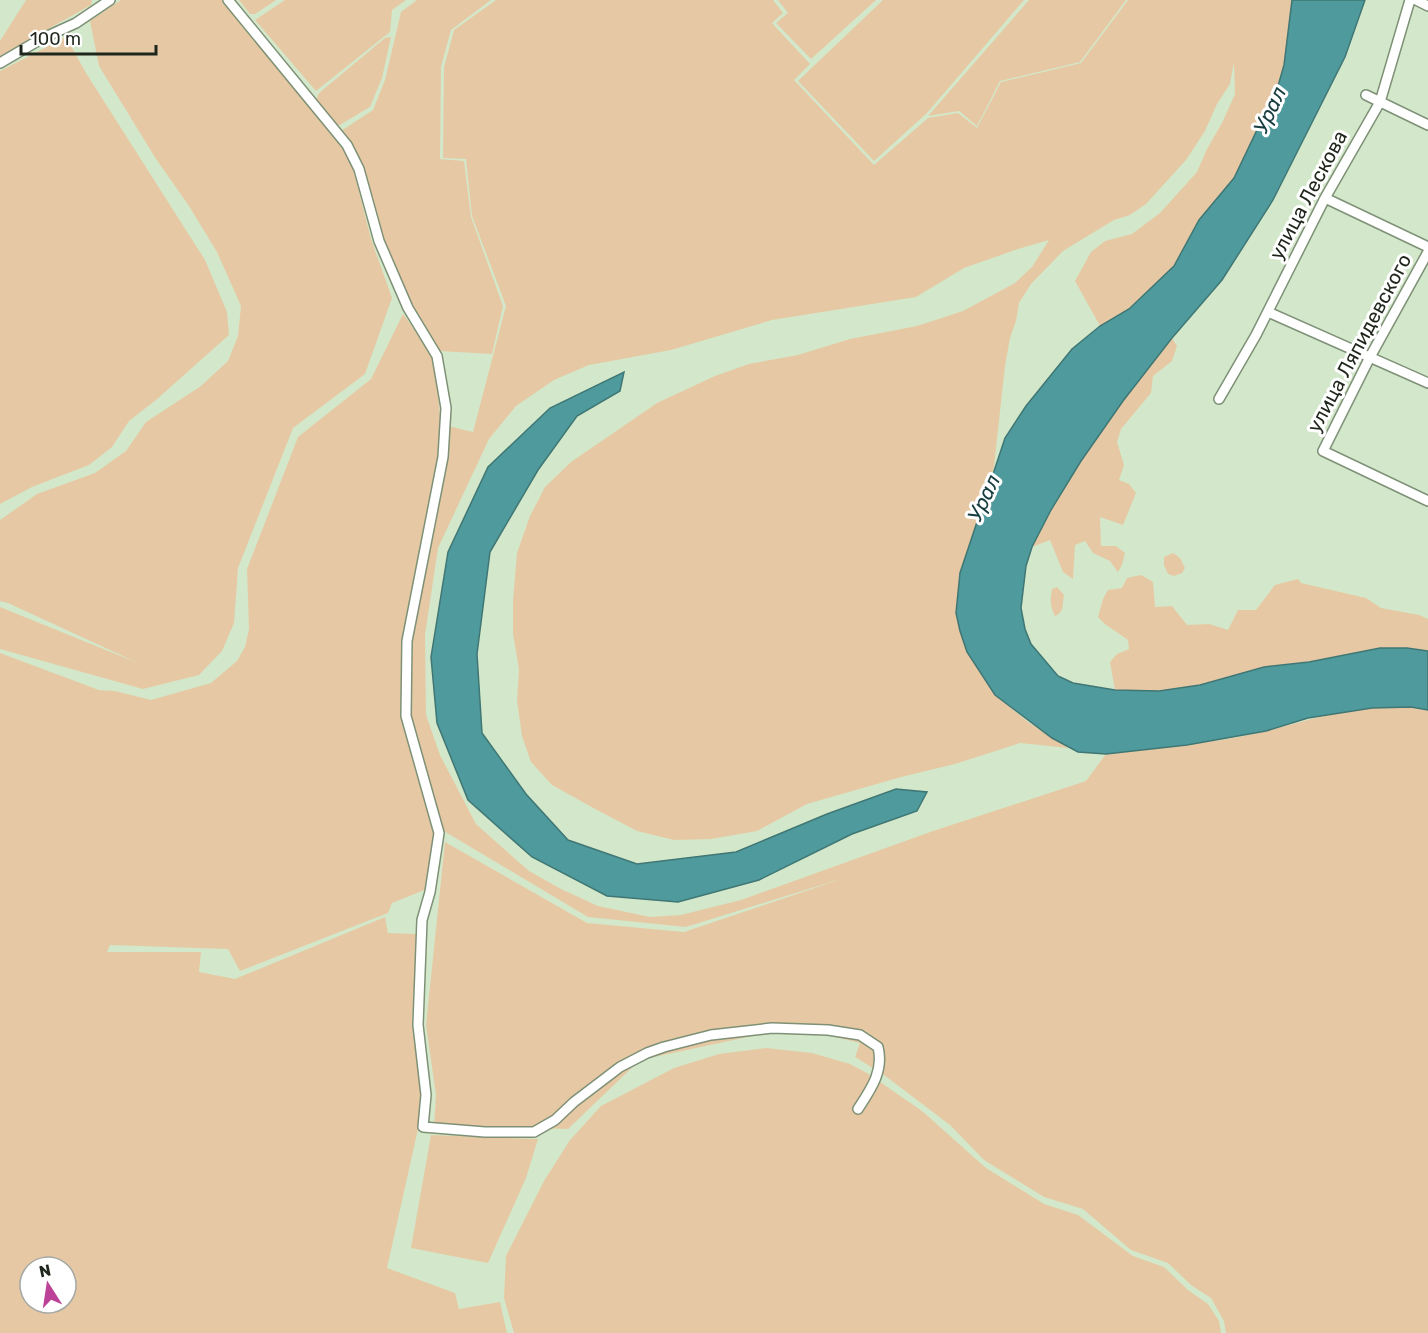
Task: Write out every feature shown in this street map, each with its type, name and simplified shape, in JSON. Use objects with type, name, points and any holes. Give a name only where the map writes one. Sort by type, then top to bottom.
[{"type":"street","points":[[0,63],[41,39],[76,23],[110,0]]},
{"type":"street","points":[[228,0],[347,145],[359,169],[379,241],[408,308],[437,356],[446,408],[443,457],[407,641],[406,716],[439,834],[430,892],[422,920],[418,1025],[426,1095],[423,1127],[485,1132],[534,1132],[555,1120],[600,1081],[646,1053],[685,1040],[772,1028],[828,1030],[860,1035],[878,1047],[881,1063],[873,1087],[858,1109]]},
{"type":"street","name":"улица Лескова","points":[[1219,399],[1268,312],[1324,198],[1380,102],[1410,0]]},
{"type":"street","points":[[1416,0],[1428,6]]},
{"type":"street","points":[[1366,95],[1428,125]]},
{"type":"street","points":[[1324,198],[1428,247]]},
{"type":"street","name":"улица Ляпидевского","points":[[1428,252],[1370,357],[1323,451],[1428,501]]},
{"type":"street","points":[[1268,312],[1428,382]]},
{"type":"shaded area","points":[[26,0],[92,0],[91,5],[0,56],[0,41]]},
{"type":"shaded area","points":[[121,0],[225,0],[341,141],[353,168],[371,239],[392,298],[365,374],[293,428],[238,568],[234,623],[222,651],[199,675],[143,689],[0,649],[0,607],[138,663],[0,601],[0,520],[37,494],[95,473],[126,451],[146,422],[201,386],[228,361],[238,336],[241,306],[217,252],[99,66],[90,21]]},
{"type":"shaded area","points":[[239,0],[276,0],[255,14],[250,14]]},
{"type":"shaded area","points":[[285,0],[406,0],[392,10],[390,32],[316,91],[255,20]]},
{"type":"shaded area","points":[[417,0],[491,0],[451,30],[441,67],[440,159],[464,161],[471,217],[503,306],[492,354],[439,351],[405,295],[381,236],[366,179],[352,145],[341,131],[373,110],[385,80],[401,12]]},
{"type":"shaded area","points":[[496,0],[773,0],[783,13],[772,23],[810,64],[794,80],[874,165],[928,118],[958,113],[977,128],[1001,82],[1081,63],[1128,0],[1292,0],[1284,65],[1278,86],[1234,178],[1199,220],[1174,266],[1129,309],[1100,326],[1075,281],[1091,252],[1105,241],[1132,234],[1160,213],[1197,172],[1235,94],[1234,62],[1230,84],[1217,104],[1205,131],[1186,160],[1146,204],[1130,215],[1114,220],[1063,251],[1031,284],[1019,303],[1005,366],[994,466],[984,504],[960,573],[956,613],[995,695],[1028,722],[1068,748],[1020,743],[955,764],[807,804],[757,831],[711,839],[674,840],[637,831],[597,810],[552,785],[531,762],[522,736],[517,701],[519,669],[513,634],[517,553],[530,516],[545,487],[571,462],[657,403],[715,376],[749,364],[798,355],[850,339],[917,326],[963,311],[1015,283],[1032,267],[1049,240],[964,268],[916,297],[772,320],[671,350],[589,365],[554,380],[516,406],[489,439],[438,548],[425,635],[426,715],[440,755],[476,824],[529,871],[561,889],[598,906],[650,917],[681,915],[741,900],[933,831],[1086,781],[1106,754],[1239,737],[1356,710],[1403,707],[1428,710],[1428,1333],[1226,1333],[1224,1321],[1211,1298],[1191,1285],[1168,1263],[1131,1250],[1083,1209],[1044,1197],[984,1160],[950,1125],[884,1075],[855,1057],[860,1043],[794,1027],[640,1060],[568,1129],[434,1126],[436,1095],[426,1025],[445,842],[587,923],[684,932],[844,878],[686,927],[588,917],[442,830],[407,714],[409,640],[431,546],[449,451],[448,426],[473,432],[506,306],[472,216],[466,159],[443,158],[444,67],[454,30]]},
{"type":"shaded area","points":[[778,0],[876,0],[811,59],[776,23],[788,13]]},
{"type":"shaded area","points":[[883,0],[1024,0],[927,113],[874,161],[798,81]]},
{"type":"shaded area","points":[[1029,0],[1126,0],[1080,62],[1000,81],[977,126],[959,111],[928,116]]},
{"type":"shaded area","points":[[66,37],[86,73],[205,260],[227,312],[229,335],[129,421],[112,447],[89,465],[32,487],[0,504],[0,71]]},
{"type":"shaded area","points":[[391,37],[382,78],[370,107],[338,126],[316,100],[319,93],[385,38]]},
{"type":"shaded area","points":[[403,314],[436,360],[442,447],[405,639],[402,714],[437,834],[432,887],[392,903],[388,913],[240,971],[228,949],[110,945],[107,952],[201,952],[199,972],[235,979],[385,917],[388,933],[417,934],[412,1023],[422,1090],[420,1120],[387,1268],[455,1293],[459,1309],[500,1302],[507,1333],[0,1333],[0,653],[99,690],[115,691],[151,700],[211,683],[237,661],[245,647],[249,629],[247,569],[298,437],[371,379]]},
{"type":"shaded area","points":[[1172,338],[1177,346],[1172,361],[1153,376],[1151,393],[1121,429],[1117,442],[1124,465],[1119,480],[1129,484],[1136,493],[1123,525],[1100,517],[1101,546],[1116,546],[1125,553],[1122,565],[1118,572],[1110,561],[1093,553],[1085,541],[1075,545],[1073,579],[1063,572],[1050,540],[1032,547],[1062,492],[1096,439]]},
{"type":"shaded area","points":[[1173,553],[1180,558],[1185,568],[1182,573],[1174,576],[1168,574],[1164,565],[1164,557]]},
{"type":"shaded area","points":[[1141,575],[1153,582],[1155,607],[1172,606],[1187,625],[1209,624],[1228,630],[1238,610],[1256,610],[1275,585],[1298,579],[1301,583],[1366,598],[1381,608],[1419,615],[1428,619],[1428,651],[1380,648],[1309,662],[1264,667],[1200,685],[1159,691],[1115,690],[1110,662],[1117,654],[1129,649],[1128,640],[1108,627],[1098,617],[1108,590],[1122,588],[1127,578]]},
{"type":"shaded area","points":[[1057,587],[1064,595],[1062,610],[1055,616],[1051,606],[1051,597],[1052,589]]},
{"type":"shaded area","points":[[766,1048],[812,1053],[850,1064],[867,1073],[922,1111],[986,1168],[1044,1204],[1078,1215],[1133,1256],[1164,1267],[1188,1290],[1208,1304],[1219,1321],[1221,1333],[514,1333],[504,1298],[506,1256],[544,1181],[570,1140],[601,1106],[674,1068],[719,1054]]},
{"type":"shaded area","points":[[431,1135],[538,1139],[526,1178],[488,1263],[411,1248]]},
{"type":"water","name":"Урал","points":[[1292,0],[1365,0],[1345,57],[1273,200],[1222,280],[1172,338],[1123,401],[1081,461],[1051,510],[1032,547],[1026,566],[1021,608],[1025,629],[1031,644],[1058,676],[1073,683],[1115,690],[1159,691],[1200,685],[1264,667],[1309,662],[1380,648],[1428,651],[1428,710],[1411,707],[1372,708],[1308,718],[1266,731],[1187,745],[1106,754],[1078,752],[1052,738],[995,695],[967,652],[960,631],[956,613],[960,573],[1005,438],[1026,406],[1072,349],[1100,326],[1129,309],[1174,266],[1199,220],[1234,178],[1278,86],[1284,65]]},
{"type":"water","points":[[624,372],[620,391],[577,416],[538,470],[490,552],[477,654],[482,733],[526,794],[568,840],[637,864],[736,852],[827,814],[896,789],[927,792],[917,811],[852,834],[759,880],[678,902],[607,896],[532,857],[468,800],[437,723],[431,657],[448,552],[488,467],[550,408]]}]
